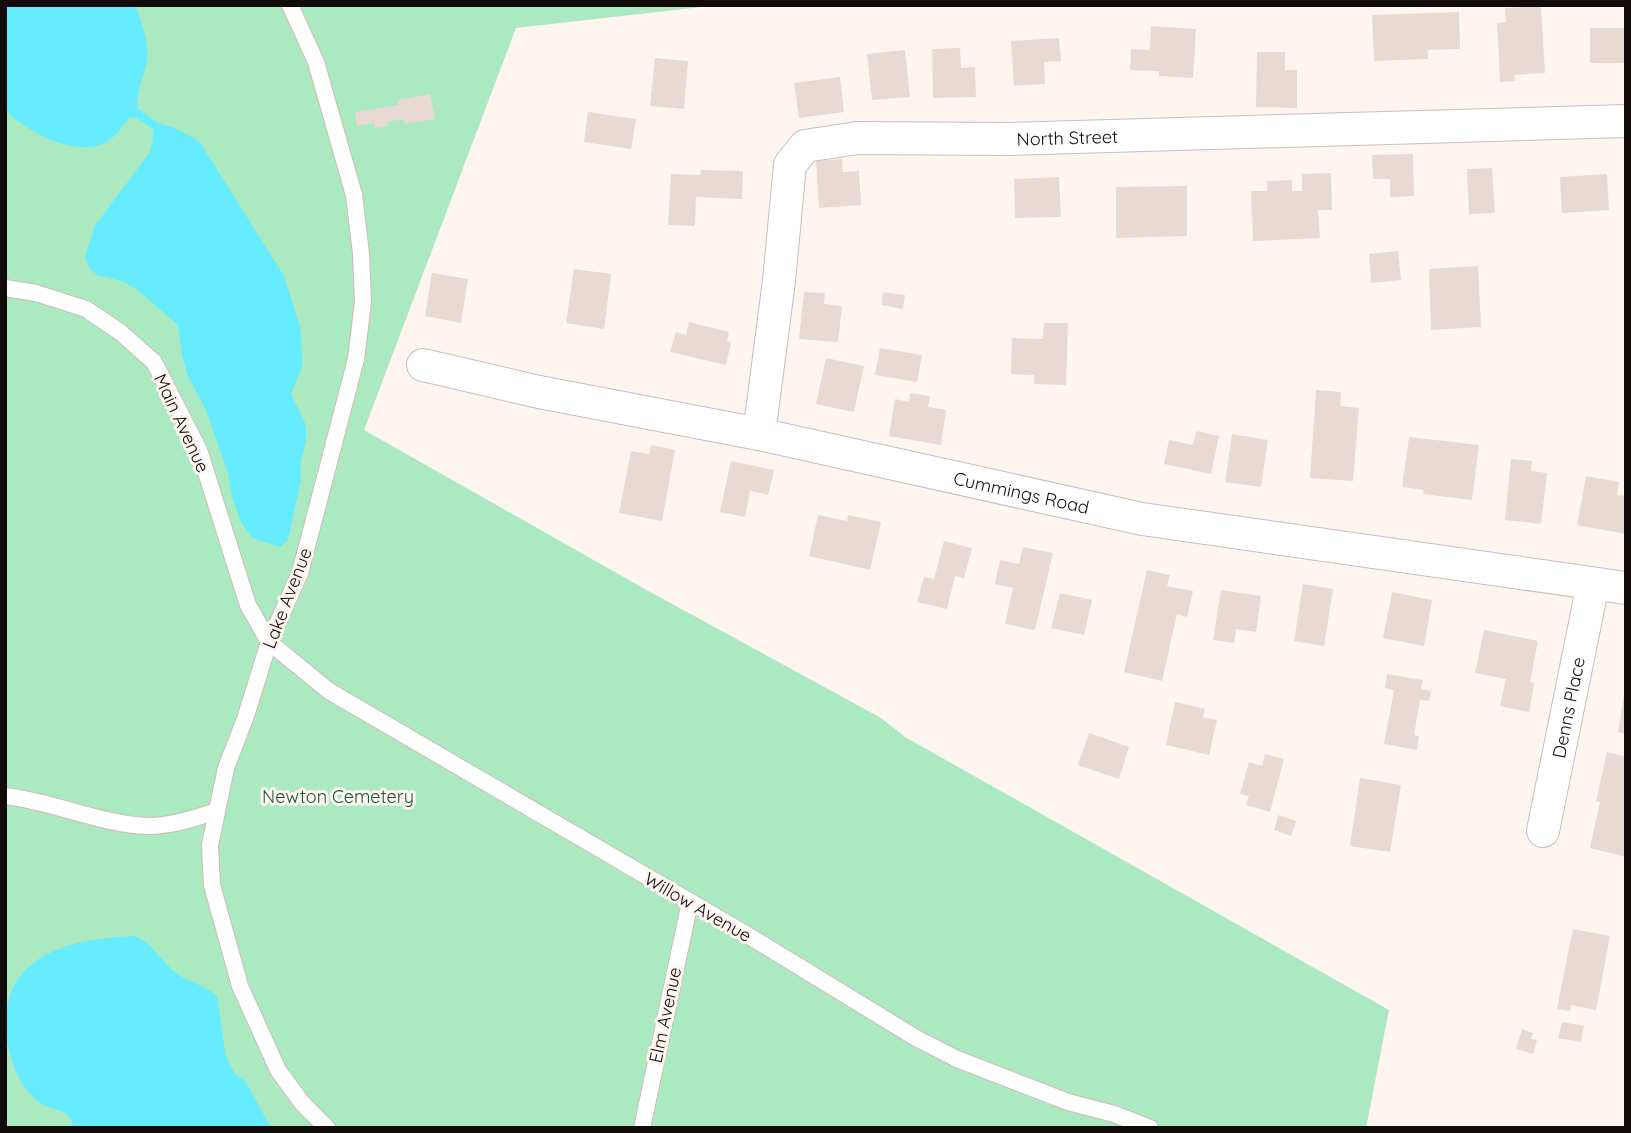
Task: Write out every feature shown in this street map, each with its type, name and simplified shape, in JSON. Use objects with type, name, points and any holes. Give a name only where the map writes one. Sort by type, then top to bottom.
[{"type":"street","name":"North Street","points":[[759,434],[779,281],[790,164],[805,146],[857,138],[1008,139],[1626,121]]},
{"type":"street","name":"Cummings Road","points":[[423,365],[539,392],[759,434],[1142,519],[1626,589]]},
{"type":"street","name":"Denns Place","points":[[1543,831],[1593,584]]},
{"type":"lane","name":"Lake Avenue","points":[[290,5],[316,62],[354,195],[361,253],[363,302],[356,359],[303,561],[269,642],[246,716],[226,768],[210,845],[212,885],[240,986],[278,1070],[302,1103],[327,1128]]},
{"type":"lane","name":"Main Avenue","points":[[5,288],[36,293],[86,309],[120,332],[154,362],[199,450],[248,605],[269,642]]},
{"type":"lane","name":"Willow Avenue","points":[[269,642],[329,691],[916,1038],[957,1059],[1068,1102],[1114,1114],[1150,1128]]},
{"type":"lane","points":[[5,796],[26,798],[129,824],[150,826],[177,823],[217,811]]},
{"type":"lane","name":"Elm Avenue","points":[[642,1128],[690,902]]},
{"type":"green space","name":"Newton Cemetery","points":[[5,5],[719,5],[516,28],[364,430],[643,588],[881,718],[905,737],[1389,1010],[1366,1128],[5,1128]]},
{"type":"water","points":[[5,5],[136,5],[147,46],[138,109],[158,123],[175,128],[199,141],[284,276],[300,327],[302,367],[291,394],[306,425],[306,441],[288,540],[280,547],[252,538],[241,522],[232,497],[228,473],[206,410],[188,376],[178,325],[139,291],[122,281],[97,275],[90,269],[85,257],[94,227],[150,152],[153,129],[135,117],[129,118],[110,140],[81,147],[52,140],[14,118],[5,110]]},
{"type":"water","points":[[134,936],[150,946],[180,975],[217,996],[226,1057],[235,1074],[246,1082],[271,1128],[72,1128],[70,1117],[42,1104],[27,1091],[13,1064],[6,1034],[7,1007],[15,985],[28,968],[44,956],[65,947],[87,941]]},
{"type":"building","points":[[1541,6],[1545,73],[1514,75],[1515,81],[1500,82],[1497,23],[1506,22],[1505,8]]},
{"type":"building","points":[[1459,12],[1460,49],[1428,50],[1428,59],[1374,61],[1372,15]]},
{"type":"building","points":[[1151,26],[1196,29],[1193,78],[1159,76],[1159,71],[1130,70],[1131,49],[1150,50]]},
{"type":"building","points":[[1590,28],[1626,28],[1626,63],[1590,63]]},
{"type":"building","points":[[1059,38],[1061,61],[1044,62],[1045,84],[1014,86],[1011,41]]},
{"type":"building","points":[[960,48],[961,68],[975,67],[976,97],[933,98],[932,49]]},
{"type":"building","points":[[905,50],[910,97],[872,100],[867,54]]},
{"type":"building","points":[[1257,52],[1285,52],[1285,70],[1297,70],[1297,108],[1256,107]]},
{"type":"building","points":[[655,58],[688,61],[684,109],[650,106]]},
{"type":"building","points":[[840,77],[844,112],[799,118],[794,83]]},
{"type":"building","points":[[430,94],[435,119],[405,124],[404,119],[387,122],[388,126],[375,128],[374,123],[357,126],[355,112],[399,105],[398,100]]},
{"type":"building","points":[[588,112],[636,119],[631,149],[584,142]]},
{"type":"building","points":[[1413,154],[1414,196],[1390,197],[1390,179],[1373,179],[1372,155]]},
{"type":"building","points":[[842,159],[843,172],[859,171],[861,205],[819,208],[816,161]]},
{"type":"building","points":[[1492,168],[1495,213],[1469,214],[1467,169]]},
{"type":"building","points":[[701,170],[743,171],[742,199],[696,197],[695,226],[668,225],[671,174],[700,175]]},
{"type":"building","points":[[1331,173],[1332,210],[1318,210],[1320,238],[1253,241],[1251,191],[1267,191],[1267,181],[1292,180],[1292,191],[1302,191],[1302,174]]},
{"type":"building","points":[[1607,174],[1609,210],[1562,213],[1560,177]]},
{"type":"building","points":[[1059,177],[1061,217],[1015,218],[1014,179]]},
{"type":"building","points":[[1187,186],[1187,236],[1116,238],[1116,187]]},
{"type":"building","points":[[1398,251],[1401,280],[1371,283],[1369,254]]},
{"type":"building","points":[[1478,266],[1481,327],[1431,330],[1429,269]]},
{"type":"building","points":[[574,269],[611,274],[604,329],[566,323]]},
{"type":"building","points":[[432,273],[468,279],[461,323],[425,316]]},
{"type":"building","points":[[804,292],[825,293],[824,304],[842,306],[838,342],[799,339]]},
{"type":"building","points":[[883,292],[905,295],[903,309],[882,305]]},
{"type":"building","points":[[689,322],[729,332],[727,341],[731,342],[726,365],[670,352],[676,332],[686,335]]},
{"type":"building","points":[[1044,323],[1068,323],[1066,385],[1034,384],[1034,375],[1011,374],[1012,338],[1043,339]]},
{"type":"building","points":[[880,348],[922,355],[917,382],[875,375]]},
{"type":"building","points":[[826,358],[864,366],[854,412],[816,404]]},
{"type":"building","points":[[1316,390],[1341,392],[1340,406],[1359,408],[1353,481],[1310,478]]},
{"type":"building","points":[[910,393],[930,396],[928,407],[946,410],[941,445],[889,436],[895,399],[909,402]]},
{"type":"building","points":[[1196,431],[1219,436],[1211,474],[1164,464],[1169,440],[1193,445]]},
{"type":"building","points":[[1232,434],[1268,440],[1261,487],[1225,482]]},
{"type":"building","points":[[1409,437],[1479,445],[1472,500],[1423,494],[1424,490],[1402,487]]},
{"type":"building","points":[[651,445],[675,450],[662,521],[619,513],[631,451],[649,454]]},
{"type":"building","points":[[1511,459],[1532,461],[1531,471],[1547,473],[1541,524],[1505,520]]},
{"type":"building","points":[[731,461],[774,470],[768,495],[750,491],[745,517],[720,512]]},
{"type":"building","points":[[1586,476],[1619,482],[1617,495],[1626,496],[1626,534],[1577,525]]},
{"type":"building","points":[[818,515],[847,521],[848,515],[881,522],[870,570],[809,556]]},
{"type":"building","points":[[944,541],[972,548],[964,578],[955,576],[947,609],[917,602],[924,577],[934,579]]},
{"type":"building","points":[[1023,547],[1053,553],[1035,630],[1005,624],[1013,588],[995,584],[1000,560],[1019,564]]},
{"type":"building","points":[[1147,570],[1170,575],[1167,586],[1193,591],[1187,617],[1177,614],[1162,681],[1124,672]]},
{"type":"building","points":[[1303,584],[1333,589],[1324,646],[1294,641]]},
{"type":"building","points":[[1221,590],[1261,596],[1256,632],[1236,629],[1234,643],[1213,640]]},
{"type":"building","points":[[1392,592],[1432,600],[1424,646],[1383,638]]},
{"type":"building","points":[[1060,593],[1092,600],[1084,635],[1051,628]]},
{"type":"building","points":[[1484,630],[1538,641],[1530,682],[1534,683],[1529,712],[1500,706],[1506,679],[1475,673]]},
{"type":"building","points":[[1387,674],[1423,680],[1421,689],[1431,691],[1429,701],[1420,700],[1414,735],[1419,736],[1417,750],[1384,744],[1394,690],[1385,688]]},
{"type":"building","points":[[1626,695],[1626,734],[1618,732]]},
{"type":"building","points":[[1175,702],[1205,709],[1203,717],[1217,720],[1209,755],[1166,745]]},
{"type":"building","points":[[1089,733],[1129,747],[1119,779],[1078,765]]},
{"type":"building","points":[[1607,752],[1626,757],[1626,857],[1590,848],[1600,802],[1596,801]]},
{"type":"building","points":[[1265,754],[1284,759],[1270,812],[1246,805],[1249,796],[1240,794],[1249,762],[1262,766]]},
{"type":"building","points":[[1360,778],[1401,785],[1390,852],[1350,846]]},
{"type":"building","points":[[1278,815],[1296,821],[1291,836],[1274,830]]},
{"type":"building","points":[[1573,929],[1610,936],[1596,1010],[1571,1005],[1570,1011],[1557,1009]]},
{"type":"building","points":[[1562,1022],[1584,1026],[1581,1042],[1558,1038]]},
{"type":"building","points":[[1522,1029],[1533,1033],[1531,1039],[1537,1040],[1533,1054],[1516,1049]]}]
